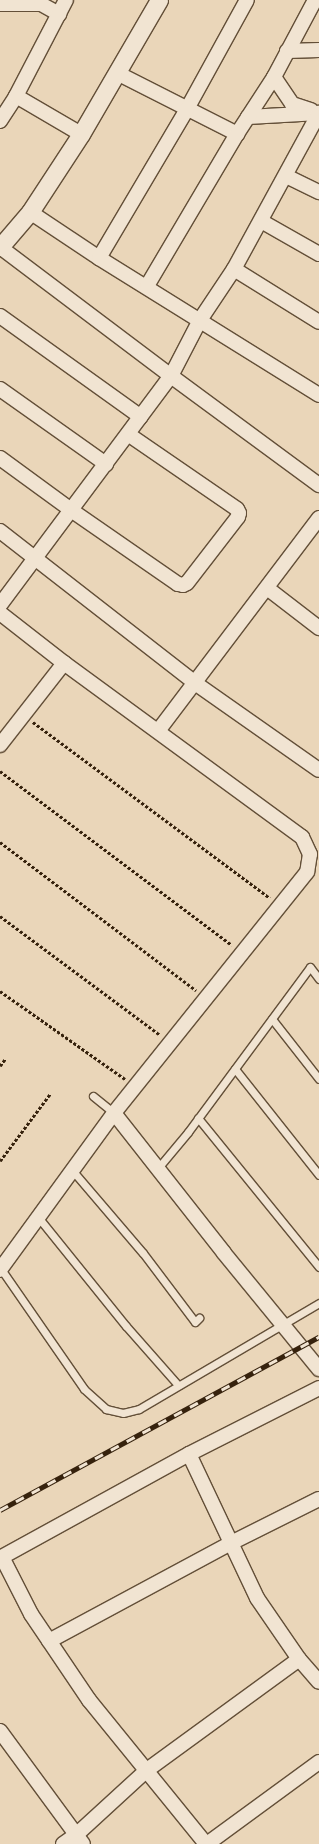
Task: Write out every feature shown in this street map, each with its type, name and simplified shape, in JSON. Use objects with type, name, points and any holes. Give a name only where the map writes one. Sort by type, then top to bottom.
[{"type":"street","points":[[0,121],[16,96],[66,0]]},
{"type":"street","points":[[159,0],[81,134],[30,212],[0,247],[170,376],[319,485]]},
{"type":"street","points":[[99,258],[187,109],[246,0]]},
{"type":"street","points":[[147,286],[236,134],[274,76],[315,0]]},
{"type":"street","points":[[0,4],[41,4],[59,14]]},
{"type":"street","points":[[288,51],[319,50]]},
{"type":"street","points":[[117,73],[236,134]]},
{"type":"street","points":[[274,76],[292,104],[319,113]]},
{"type":"street","points":[[16,96],[81,134]]},
{"type":"street","points":[[248,117],[319,113]]},
{"type":"street","points":[[0,605],[170,376],[200,320],[234,269],[319,113]]},
{"type":"street","points":[[286,176],[319,192]]},
{"type":"street","points":[[30,212],[99,258],[147,286],[319,395]]},
{"type":"street","points":[[261,221],[319,254]]},
{"type":"street","points":[[234,269],[319,322]]},
{"type":"street","points":[[0,316],[141,417]]},
{"type":"street","points":[[0,389],[106,464]]},
{"type":"street","points":[[0,458],[71,510],[178,584],[183,585],[187,583],[238,517],[237,509],[128,434]]},
{"type":"street","points":[[158,731],[319,518]]},
{"type":"street","points":[[0,531],[195,683],[319,770]]},
{"type":"street","points":[[267,588],[319,628]]},
{"type":"street","points":[[0,613],[64,663],[302,837],[310,854],[307,872],[114,1113],[0,1269]]},
{"type":"street","points":[[0,745],[64,663]]},
{"type":"street","points":[[114,1113],[224,1253],[319,1369]]},
{"type":"street","points":[[319,1388],[189,1454],[1,1557],[31,1614],[89,1700],[206,1844],[319,1762]]},
{"type":"street","points":[[189,1454],[257,1598],[299,1659],[319,1682]]},
{"type":"street","points":[[49,1641],[231,1543],[319,1499]]},
{"type":"street","points":[[63,1844],[79,1839],[147,1770],[299,1659]]},
{"type":"street","points":[[0,1731],[79,1839]]},
{"type":"lane","points":[[158,1168],[198,1118],[310,967],[319,979]]},
{"type":"lane","points":[[272,1019],[319,1079]]},
{"type":"lane","points":[[235,1069],[319,1175]]},
{"type":"lane","points":[[93,1096],[114,1113]]},
{"type":"lane","points":[[198,1118],[319,1267]]},
{"type":"lane","points":[[72,1170],[143,1253],[195,1322],[199,1318]]},
{"type":"lane","points":[[38,1217],[126,1326],[178,1385]]},
{"type":"lane","points":[[0,1269],[84,1389],[106,1409],[123,1413],[139,1409],[282,1323],[319,1303]]},
{"type":"path","points":[[24,714],[280,906]]},
{"type":"path","points":[[0,771],[242,952]]},
{"type":"path","points":[[0,842],[206,997]]},
{"type":"path","points":[[0,916],[170,1043]]},
{"type":"path","points":[[0,991],[135,1087]]},
{"type":"path","points":[[0,1066],[5,1059]]},
{"type":"path","points":[[0,1161],[50,1094]]},
{"type":"railway","points":[[0,1510],[319,1337]]}]
